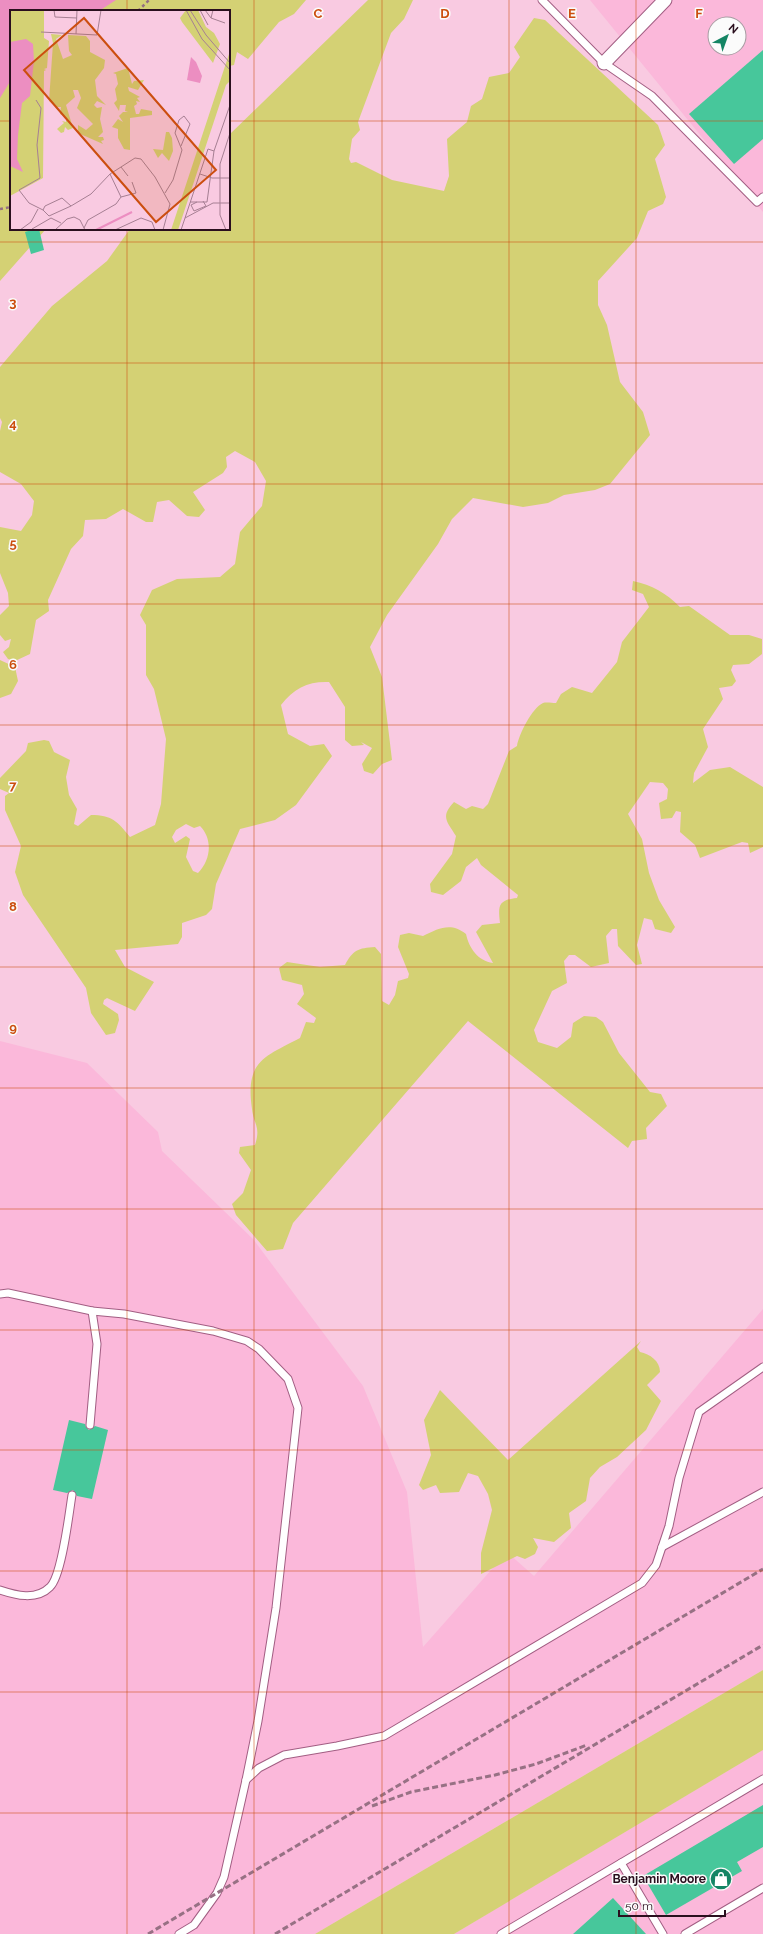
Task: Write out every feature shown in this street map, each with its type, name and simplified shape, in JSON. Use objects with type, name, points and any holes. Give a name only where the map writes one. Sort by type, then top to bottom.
[{"type":"street","points":[[604,63],[664,0]]},
{"type":"lane","points":[[542,0],[604,63],[652,96],[757,202],[763,197]]},
{"type":"lane","points":[[0,1294],[8,1293],[92,1311],[124,1314],[213,1331],[247,1341],[259,1349],[288,1379],[298,1408],[276,1608],[258,1721],[246,1780],[224,1877],[217,1893],[194,1925],[179,1934]]},
{"type":"lane","points":[[90,1425],[97,1344],[92,1311]]},
{"type":"lane","points":[[246,1780],[259,1768],[284,1755],[384,1736],[642,1583],[656,1564],[662,1547],[669,1526],[679,1478],[699,1412],[763,1367]]},
{"type":"lane","points":[[662,1547],[763,1492]]},
{"type":"lane","points":[[0,1590],[16,1596],[33,1596],[50,1588],[57,1575],[72,1495]]},
{"type":"lane","points":[[501,1934],[763,1779]]},
{"type":"lane","points":[[621,1863],[663,1934]]},
{"type":"lane","points":[[685,1934],[763,1888]]},
{"type":"path","points":[[139,10],[149,0]]},
{"type":"path","points":[[0,209],[10,207]]},
{"type":"shaded area","points":[[0,0],[306,0],[294,14],[279,22],[248,59],[237,52],[234,65],[230,66],[230,10],[10,10],[10,230],[45,230],[0,281]]},
{"type":"shaded area","points":[[0,0],[116,0],[101,10],[10,10],[10,82],[0,98]]},
{"type":"shaded area","points":[[368,0],[413,0],[404,19],[391,33],[358,122],[360,130],[352,139],[349,159],[351,163],[356,162],[392,180],[444,191],[449,176],[447,139],[467,122],[471,106],[482,99],[489,77],[509,73],[520,57],[514,47],[534,18],[545,20],[658,125],[665,145],[655,159],[666,197],[663,204],[648,211],[637,238],[598,281],[598,305],[607,325],[620,382],[643,412],[650,435],[610,484],[595,490],[564,495],[548,503],[523,507],[473,498],[452,519],[438,544],[387,615],[370,647],[382,677],[392,760],[382,764],[373,774],[364,771],[362,764],[372,748],[361,742],[364,745],[352,746],[345,740],[345,707],[329,682],[308,684],[291,694],[286,699],[281,705],[288,734],[310,746],[324,744],[332,756],[296,805],[275,820],[240,829],[216,884],[212,909],[206,915],[182,923],[182,937],[178,944],[115,950],[125,967],[154,982],[135,1011],[107,998],[104,1000],[103,1004],[118,1014],[119,1020],[115,1033],[106,1035],[91,1013],[86,988],[23,895],[15,872],[21,846],[5,810],[5,796],[9,793],[0,789],[0,778],[26,751],[28,743],[44,740],[49,741],[54,752],[70,760],[66,777],[69,795],[77,809],[74,824],[78,826],[91,815],[104,816],[114,820],[130,837],[155,825],[161,804],[166,739],[154,689],[146,675],[146,625],[140,615],[152,590],[177,579],[220,577],[235,564],[240,532],[262,506],[266,481],[255,462],[235,451],[226,457],[227,467],[223,473],[193,492],[205,510],[199,517],[187,516],[169,500],[157,502],[153,522],[146,522],[123,509],[106,519],[85,520],[83,536],[71,549],[48,600],[49,611],[36,620],[30,654],[15,661],[8,659],[3,652],[9,647],[11,639],[5,641],[0,635],[0,615],[9,606],[8,593],[0,573],[0,527],[21,531],[32,515],[34,501],[21,484],[0,472],[0,431],[2,422],[0,418],[0,367],[52,306],[107,261],[129,230],[230,230],[230,134]],"holes":[[[186,824],[194,828],[200,826],[207,837],[209,850],[206,862],[198,873],[193,871],[186,857],[190,839],[186,836],[175,843],[172,837],[176,830]]]},
{"type":"shaded area","points":[[590,0],[763,0],[763,212]]},
{"type":"shaded area","points":[[633,581],[658,590],[680,607],[689,606],[730,635],[749,635],[762,639],[762,654],[749,664],[733,665],[731,670],[736,681],[732,686],[719,688],[723,699],[703,729],[708,747],[694,773],[693,783],[710,770],[730,767],[763,787],[763,847],[750,853],[748,843],[742,842],[700,858],[695,845],[680,832],[681,812],[676,811],[672,818],[661,819],[659,803],[667,799],[668,789],[663,783],[650,782],[628,814],[642,839],[649,873],[659,900],[675,927],[671,933],[655,929],[652,920],[644,918],[637,945],[642,964],[636,965],[618,946],[617,929],[612,929],[606,936],[609,963],[591,967],[575,955],[569,955],[564,961],[567,983],[552,991],[534,1030],[538,1042],[557,1048],[571,1037],[573,1023],[584,1016],[596,1017],[603,1022],[619,1053],[650,1092],[661,1094],[667,1106],[646,1128],[647,1139],[632,1141],[628,1148],[468,1021],[293,1223],[283,1249],[267,1251],[236,1215],[232,1204],[243,1193],[251,1170],[239,1153],[240,1147],[255,1145],[257,1139],[257,1130],[252,1109],[251,1080],[255,1070],[267,1056],[300,1038],[306,1022],[314,1023],[316,1018],[297,1004],[304,994],[302,985],[282,980],[279,968],[287,962],[320,967],[345,965],[351,956],[360,949],[375,947],[381,954],[382,1001],[389,1005],[395,995],[398,981],[408,978],[409,974],[398,947],[400,935],[409,933],[423,936],[440,929],[450,927],[455,928],[466,934],[469,944],[479,957],[493,963],[476,932],[482,925],[500,923],[499,908],[503,902],[517,898],[518,895],[481,865],[477,858],[466,867],[461,881],[443,895],[431,892],[430,884],[452,854],[456,836],[446,819],[447,812],[454,802],[466,809],[472,806],[483,809],[488,804],[509,751],[517,746],[523,728],[535,710],[543,703],[556,703],[561,694],[572,687],[592,693],[617,662],[622,642],[649,607],[643,594],[632,590]]},
{"type":"shaded area","points":[[0,660],[15,667],[18,681],[11,694],[0,698]]},
{"type":"shaded area","points":[[0,1041],[87,1063],[158,1132],[162,1151],[253,1239],[363,1386],[407,1492],[423,1647],[507,1552],[534,1576],[763,1309],[763,1670],[315,1934],[0,1934]]},
{"type":"shaded area","points":[[641,1341],[637,1347],[640,1352],[647,1354],[654,1359],[660,1368],[660,1372],[647,1385],[661,1401],[646,1430],[617,1457],[600,1467],[590,1478],[586,1501],[569,1513],[571,1528],[554,1542],[533,1538],[538,1547],[535,1554],[525,1559],[517,1556],[481,1574],[481,1553],[492,1510],[488,1494],[478,1476],[468,1473],[459,1492],[440,1493],[436,1485],[423,1490],[419,1485],[431,1455],[424,1420],[440,1390],[508,1460]]},
{"type":"shaded area","points":[[763,1670],[763,1750],[454,1934],[315,1934]]},
{"type":"shaded area","points":[[763,1750],[763,1934],[454,1934],[608,1842]]},
{"type":"building","points":[[763,50],[763,139],[734,164],[689,114]]},
{"type":"building","points":[[39,230],[44,250],[31,254],[25,232]]},
{"type":"building","points":[[69,1420],[85,1424],[89,1430],[95,1426],[108,1430],[92,1499],[77,1496],[73,1490],[67,1493],[53,1490]]},
{"type":"building","points":[[763,1805],[763,1847],[737,1862],[742,1871],[666,1915],[643,1876]]},
{"type":"building","points":[[613,1898],[646,1934],[573,1934]]},
{"type":"railway","points":[[148,1934],[763,1569]]},
{"type":"railway","points":[[275,1934],[763,1645]]},
{"type":"railway","points":[[372,1806],[411,1792],[495,1775],[536,1764],[587,1745]]},
{"type":"place","name":"Benjamin Moore","points":[[721,1879]]}]
